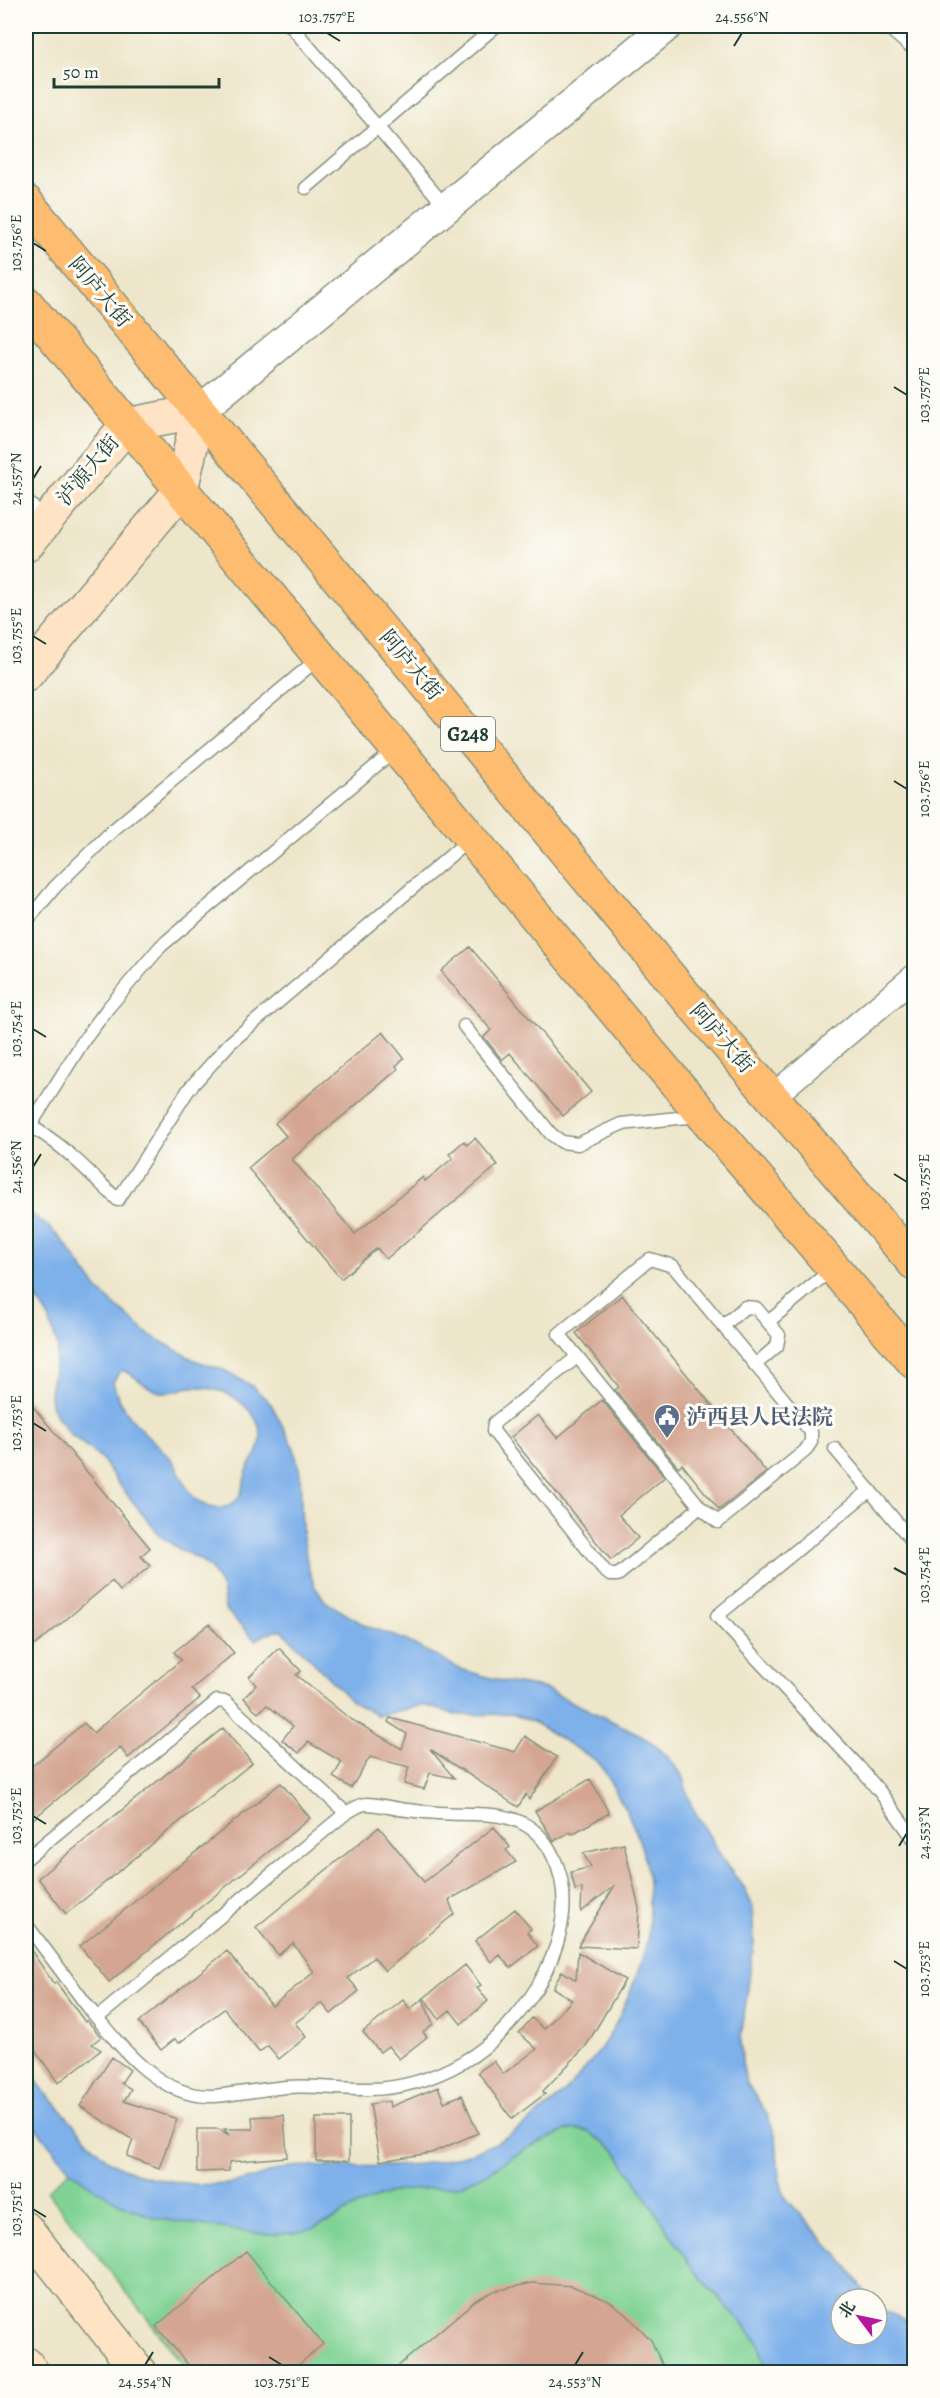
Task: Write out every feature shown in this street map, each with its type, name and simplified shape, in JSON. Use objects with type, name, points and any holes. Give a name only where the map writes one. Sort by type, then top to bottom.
[{"type":"highway","name":"阿庐大街","points":[[26,202],[772,1097],[915,1263]]},
{"type":"highway","points":[[26,303],[703,1115],[915,1362]]},
{"type":"main road","name":"泸源大街","points":[[26,545],[36,510],[127,425],[199,411]]},
{"type":"main road","points":[[26,675],[181,490],[199,411]]},
{"type":"main road","points":[[26,2229],[139,2373]]},
{"type":"main road","points":[[26,2364],[32,2373]]},
{"type":"street","points":[[199,411],[666,26]]},
{"type":"street","points":[[900,26],[915,38]]},
{"type":"street","points":[[772,1097],[915,977]]},
{"type":"lane","points":[[291,26],[446,208]]},
{"type":"lane","points":[[306,188],[496,26]]},
{"type":"lane","points":[[26,922],[55,887],[113,830],[320,657]]},
{"type":"lane","points":[[396,748],[161,946],[84,1040],[28,1125],[67,1151],[118,1200],[189,1089],[230,1043],[471,838]]},
{"type":"lane","points":[[464,1026],[551,1134],[561,1142],[578,1144],[606,1130],[636,1121],[703,1115]]},
{"type":"lane","points":[[650,1259],[673,1266],[811,1431],[811,1442],[805,1451],[718,1522],[700,1507],[577,1356],[559,1334],[650,1259]]},
{"type":"lane","points":[[768,1322],[833,1268]]},
{"type":"lane","points":[[723,1326],[745,1307],[756,1308],[779,1335],[777,1346],[755,1365]]},
{"type":"lane","points":[[577,1356],[494,1423],[493,1431],[597,1562],[610,1575],[618,1575],[700,1507]]},
{"type":"lane","points":[[836,1449],[915,1543]]},
{"type":"lane","points":[[870,1490],[717,1616],[858,1766],[915,1839]]},
{"type":"lane","points":[[26,1859],[217,1701],[226,1702],[346,1813]]},
{"type":"lane","points":[[26,1924],[97,2018],[149,2073],[162,2082],[194,2094],[212,2096],[286,2087],[388,2088],[430,2078],[463,2062],[483,2048],[516,2016],[546,1970],[562,1928],[564,1895],[557,1864],[540,1835],[529,1827],[497,1814],[452,1814],[364,1804],[346,1813],[97,2018]]},
{"type":"green space","points":[[577,2129],[589,2132],[615,2150],[693,2269],[757,2340],[768,2372],[189,2372],[47,2191],[70,2170],[88,2184],[263,2234],[293,2233],[329,2222],[356,2206],[396,2191],[487,2173],[525,2149],[565,2131]]},
{"type":"water","points":[[26,1210],[64,1242],[99,1291],[148,1334],[194,1360],[226,1371],[252,1386],[271,1404],[294,1448],[300,1473],[302,1530],[308,1567],[315,1587],[326,1602],[366,1626],[405,1640],[460,1669],[505,1682],[543,1688],[641,1735],[661,1750],[674,1764],[682,1775],[691,1805],[727,1866],[744,1887],[752,1905],[754,1943],[741,2038],[742,2063],[746,2082],[767,2114],[776,2138],[779,2178],[785,2197],[849,2268],[862,2287],[829,2287],[829,2347],[889,2347],[889,2313],[914,2324],[914,2372],[768,2372],[757,2340],[693,2269],[615,2150],[589,2132],[577,2129],[565,2131],[525,2149],[487,2173],[459,2186],[396,2191],[356,2206],[312,2229],[293,2233],[263,2234],[159,2219],[124,2206],[70,2170],[26,2116],[26,2066],[45,2092],[100,2153],[120,2167],[164,2180],[211,2185],[226,2184],[296,2166],[408,2165],[453,2158],[476,2151],[519,2129],[558,2098],[605,2042],[623,2008],[640,1966],[647,1942],[649,1909],[647,1874],[641,1845],[623,1805],[597,1761],[533,1722],[511,1714],[458,1715],[422,1705],[378,1716],[352,1702],[283,1631],[275,1630],[255,1640],[225,1609],[222,1589],[211,1569],[199,1559],[160,1536],[101,1458],[71,1435],[57,1416],[51,1405],[50,1393],[58,1348],[49,1318],[26,1281]],"holes":[[[121,1370],[160,1392],[196,1387],[220,1391],[231,1395],[253,1415],[261,1435],[260,1443],[257,1454],[247,1471],[241,1493],[234,1502],[225,1507],[214,1508],[203,1504],[191,1493],[172,1460],[134,1422],[121,1403],[113,1382]]]},
{"type":"building","points":[[470,947],[591,1092],[563,1116],[510,1053],[502,1060],[484,1037],[491,1030],[441,971]]},
{"type":"building","points":[[383,1032],[404,1058],[396,1066],[398,1069],[292,1159],[355,1234],[423,1177],[425,1181],[453,1158],[449,1154],[464,1141],[467,1145],[475,1138],[498,1165],[386,1259],[377,1248],[341,1279],[248,1168],[286,1136],[275,1123]]},
{"type":"building","points":[[622,1295],[766,1472],[719,1510],[682,1464],[678,1467],[615,1390],[619,1387],[576,1333]]},
{"type":"building","points":[[26,1398],[150,1548],[141,1556],[150,1566],[120,1591],[112,1581],[26,1653]]},
{"type":"building","points":[[602,1400],[665,1477],[619,1515],[638,1538],[611,1560],[511,1437],[538,1415],[557,1438]]},
{"type":"building","points":[[209,1624],[234,1653],[192,1689],[200,1698],[128,1758],[120,1747],[26,1825],[26,1771],[84,1723],[93,1733],[181,1660],[174,1652]]},
{"type":"building","points":[[279,1648],[301,1671],[296,1675],[349,1718],[402,1749],[407,1734],[388,1722],[390,1718],[515,1752],[525,1736],[557,1757],[529,1800],[526,1794],[518,1807],[430,1749],[454,1778],[430,1773],[424,1789],[404,1784],[409,1767],[370,1757],[351,1788],[333,1777],[342,1762],[308,1742],[299,1753],[282,1740],[293,1726],[267,1705],[258,1713],[244,1698],[256,1685],[249,1677]]},
{"type":"building","points":[[223,1728],[252,1763],[66,1914],[38,1878]]},
{"type":"building","points":[[590,1779],[609,1813],[572,1834],[570,1832],[554,1841],[535,1811]]},
{"type":"building","points":[[281,1783],[310,1818],[109,1982],[80,1946]]},
{"type":"building","points":[[379,1827],[424,1882],[494,1827],[510,1847],[506,1850],[516,1862],[449,1900],[454,1914],[385,1971],[374,1957],[348,1978],[359,1991],[331,2014],[322,2003],[295,2023],[306,2037],[279,2059],[268,2046],[259,2052],[224,2009],[179,2043],[175,2039],[161,2050],[139,2022],[227,1951],[272,2006],[314,1972],[293,1943],[278,1955],[256,1927]]},
{"type":"building","points":[[624,1844],[639,1908],[637,1949],[578,1946],[615,1885],[581,1912],[582,1888],[575,1890],[571,1872],[591,1867],[583,1853]]},
{"type":"building","points":[[515,1909],[531,1929],[527,1932],[538,1946],[510,1968],[500,1955],[491,1962],[475,1941]]},
{"type":"building","points":[[26,1943],[54,1984],[56,1982],[85,2022],[87,2020],[101,2037],[92,2044],[101,2050],[58,2083],[26,2037]]},
{"type":"building","points":[[578,1952],[625,1980],[586,2046],[543,2091],[545,2094],[512,2119],[478,2072],[494,2061],[503,2074],[537,2049],[519,2033],[532,2018],[544,2029],[572,2000],[553,1988],[562,1971],[576,1980]]},
{"type":"building","points":[[465,1965],[481,1985],[477,1988],[488,2001],[461,2024],[450,2010],[439,2019],[424,1998]]},
{"type":"building","points":[[423,1999],[433,2024],[423,2032],[427,2037],[399,2059],[388,2046],[380,2052],[363,2032],[403,2000],[410,2009]]},
{"type":"building","points":[[112,2057],[130,2070],[121,2083],[131,2089],[124,2101],[177,2119],[159,2168],[127,2156],[133,2140],[80,2106]]},
{"type":"building","points":[[438,2087],[444,2102],[462,2095],[478,2133],[431,2153],[380,2161],[370,2104],[389,2101],[390,2107]]},
{"type":"building","points":[[284,2115],[287,2157],[229,2162],[229,2171],[197,2172],[197,2129],[219,2129],[229,2135],[224,2129],[253,2129],[252,2117]]},
{"type":"building","points":[[316,2118],[349,2118],[349,2161],[316,2161]]},
{"type":"building","points":[[246,2251],[323,2344],[289,2373],[195,2373],[156,2326]]},
{"type":"building","points":[[532,2283],[572,2286],[609,2301],[625,2313],[651,2340],[666,2373],[390,2373],[476,2300],[494,2291]]},
{"type":"place","name":"泸西县人民法院","points":[[667,1440]]}]
